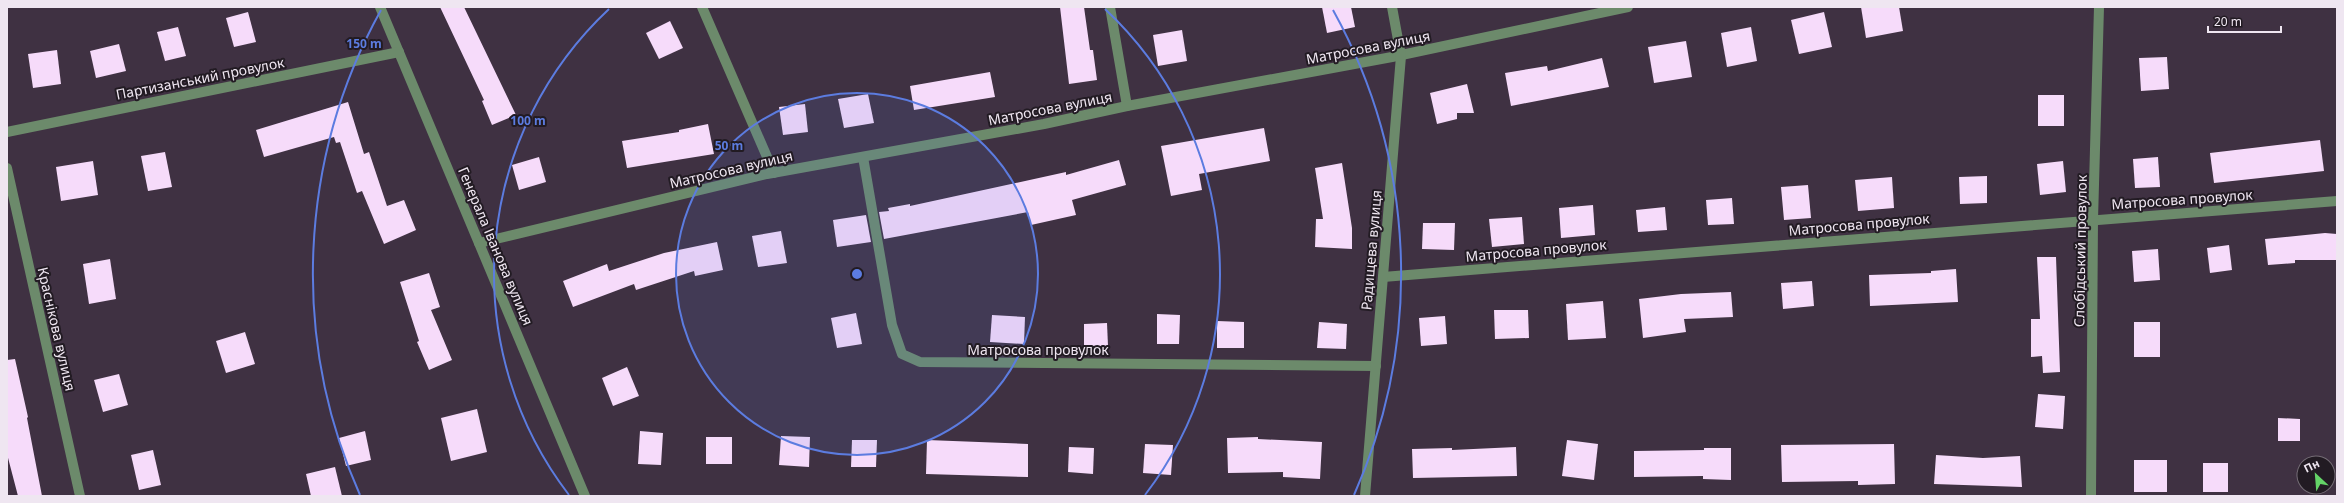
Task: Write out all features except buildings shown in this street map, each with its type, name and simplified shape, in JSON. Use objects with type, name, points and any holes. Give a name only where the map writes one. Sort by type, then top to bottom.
[{"type":"street","name":"Генерала Іванова вулиця","points":[[380,7],[585,496]]},
{"type":"street","points":[[702,7],[774,173]]},
{"type":"street","points":[[1110,7],[1127,106]]},
{"type":"street","name":"Радищева вулиця","points":[[1365,496],[1401,56],[1392,7]]},
{"type":"street","name":"Матросова вулиця","points":[[479,243],[774,173],[1044,124],[1127,106],[1401,56],[1628,7]]},
{"type":"street","name":"Слобідський провулок","points":[[2091,496],[2094,220],[2099,7]]},
{"type":"street","name":"Партизанський провулок","points":[[7,132],[399,52]]},
{"type":"street","name":"Матросова провулок","points":[[863,157],[892,325],[902,354],[920,362],[1376,366]]},
{"type":"street","name":"Краснікова вулиця","points":[[7,168],[80,496]]},
{"type":"street","name":"Матросова провулок","points":[[1383,277],[2337,201]]}]
